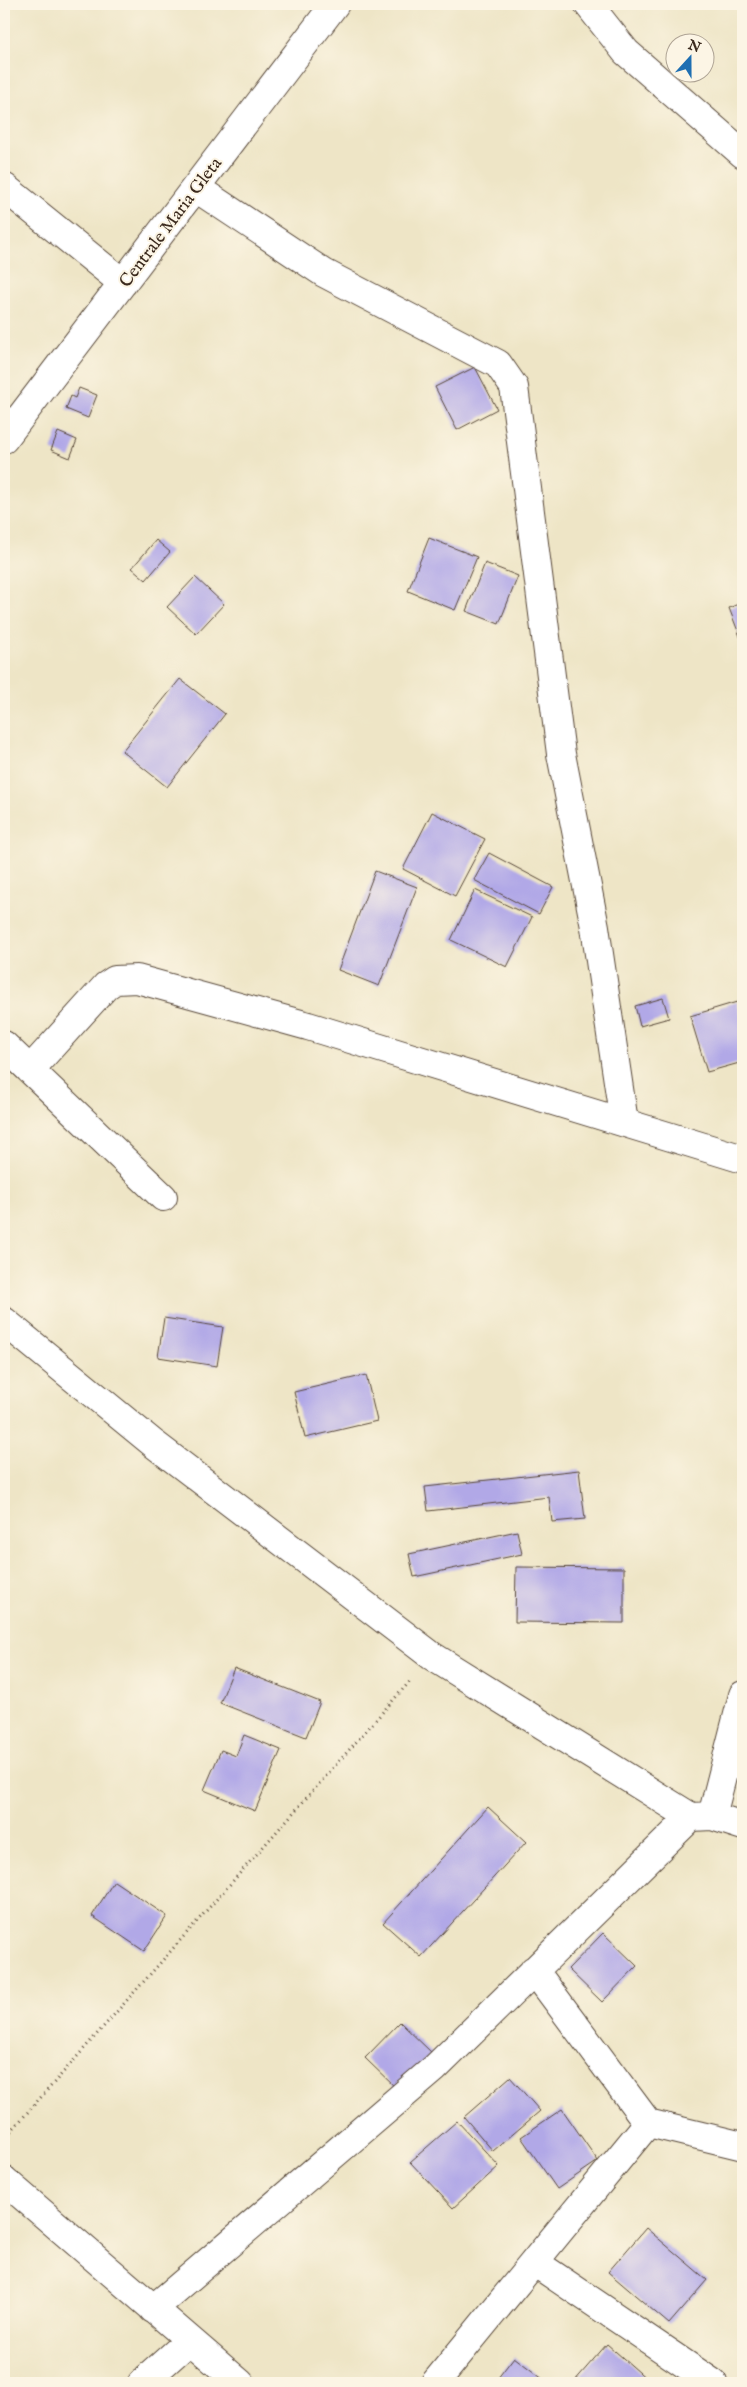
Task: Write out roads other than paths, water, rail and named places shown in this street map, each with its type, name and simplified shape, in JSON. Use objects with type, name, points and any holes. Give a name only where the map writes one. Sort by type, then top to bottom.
[{"type":"street","name":"Centrale Maria Gleta","points":[[4,439],[335,4]]},
{"type":"street","points":[[588,4],[626,52],[743,154]]},
{"type":"street","points":[[4,187],[123,283]]},
{"type":"street","points":[[196,188],[324,273],[498,364],[514,387],[561,754],[595,927],[624,1122]]},
{"type":"street","points":[[30,1070],[106,986],[115,980],[137,979],[308,1026],[743,1158]]},
{"type":"street","points":[[4,1045],[163,1197]]},
{"type":"street","points":[[4,1321],[154,1444],[432,1656],[702,1816],[743,1826]]},
{"type":"street","points":[[153,2309],[435,2068],[534,1970],[702,1816],[743,1695]]},
{"type":"street","points":[[534,1970],[648,2122],[743,2146]]},
{"type":"street","points":[[435,2383],[648,2122]]},
{"type":"street","points":[[4,2180],[240,2383]]},
{"type":"street","points":[[534,2262],[712,2383]]},
{"type":"street","points":[[142,2383],[190,2340]]}]
